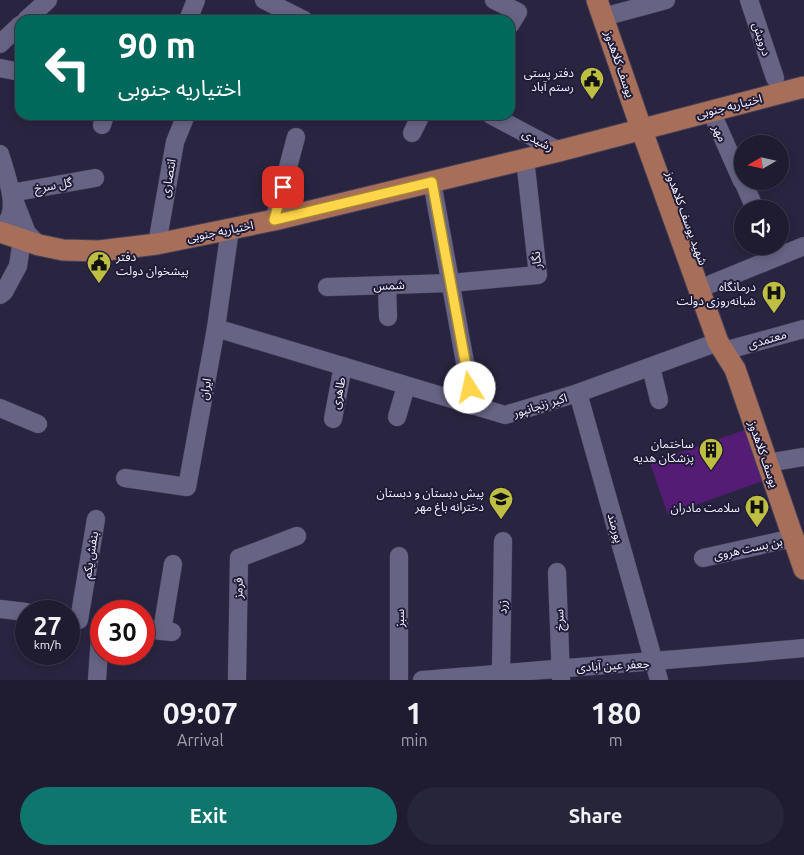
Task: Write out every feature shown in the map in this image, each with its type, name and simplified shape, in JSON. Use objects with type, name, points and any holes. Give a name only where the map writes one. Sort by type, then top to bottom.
[{"type":"main road","name":"یوسف کلاهدوز","points":[[605,8],[647,127]]},
{"type":"main road","name":"اختیاریه جنوبی","points":[[0,232],[30,243],[63,250],[99,250],[157,244],[274,220],[432,182],[804,87]]},
{"type":"main road","name":"شهید یوسف کلاهدوز","points":[[647,127],[725,322],[728,353]]},
{"type":"main road","name":"شهید یوسف کلاهدوز","points":[[647,127],[728,353]]},
{"type":"main road","name":"یوسف کلاهدوز","points":[[728,353],[804,569]]},
{"type":"street","points":[[32,15],[48,0]]},
{"type":"street","points":[[190,15],[196,0]]},
{"type":"street","points":[[264,0],[294,15]]},
{"type":"street","points":[[494,0],[511,15]]},
{"type":"street","points":[[605,8],[666,0]]},
{"type":"street","name":"درویش","points":[[749,0],[775,78]]},
{"type":"street","points":[[0,44],[15,30]]},
{"type":"street","points":[[0,68],[15,71]]},
{"type":"street","name":"مهر","points":[[710,111],[734,162]]},
{"type":"street","name":"انتصاری","points":[[157,244],[175,142],[184,120]]},
{"type":"street","points":[[412,133],[418,120]]},
{"type":"street","name":"رشیدی","points":[[500,120],[559,150]]},
{"type":"street","points":[[274,220],[296,137]]},
{"type":"street","points":[[0,154],[11,193],[30,243],[4,292],[0,295]]},
{"type":"street","name":"نگار","points":[[451,283],[538,275],[525,159]]},
{"type":"street","name":"گل سرخ","points":[[11,193],[95,178]]},
{"type":"street","points":[[432,182],[473,406]]},
{"type":"street","points":[[0,227],[6,224],[12,215],[11,193]]},
{"type":"street","name":"ایران","points":[[125,478],[188,487],[216,328],[230,229]]},
{"type":"street","points":[[789,249],[804,246]]},
{"type":"street","points":[[711,284],[769,255]]},
{"type":"street","name":"شمس","points":[[327,288],[451,283]]},
{"type":"street","points":[[387,285],[388,317]]},
{"type":"street","name":"اکبر زنجانپور","points":[[216,328],[505,415],[578,393],[651,367],[728,353]]},
{"type":"street","name":"معتمدی","points":[[728,353],[804,328]]},
{"type":"street","name":"طاهری","points":[[333,419],[343,366]]},
{"type":"street","points":[[651,367],[659,400]]},
{"type":"street","points":[[398,417],[406,386]]},
{"type":"street","name":"پورمند","points":[[578,393],[659,680]]},
{"type":"street","points":[[0,408],[38,424]]},
{"type":"street","points":[[767,464],[804,457]]},
{"type":"street","name":"بنفش یکم","points":[[78,600],[96,519]]},
{"type":"street","name":"قرمز","points":[[237,680],[239,558],[297,536]]},
{"type":"street","name":"بن بست هروی","points":[[703,558],[793,538]]},
{"type":"street","name":"زرد","points":[[501,673],[503,541]]},
{"type":"street","name":"سبز","points":[[399,556],[399,680]]},
{"type":"street","points":[[155,630],[167,632],[173,564]]},
{"type":"street","name":"سرخ","points":[[558,572],[561,674]]},
{"type":"street","points":[[0,609],[15,611]]},
{"type":"street","name":"جعفر عین آبادی","points":[[422,680],[501,673],[561,674],[654,662],[804,648]]},
{"type":"street","points":[[97,680],[98,665]]},
{"type":"building","name":"ساختمان پزشکان هدیه","points":[[753,427],[771,478],[668,515],[650,463]]},
{"type":"place","name":"دفتر پستی رستم آباد","points":[[592,100]]},
{"type":"place","name":"دفتر پیشخوان دولت","points":[[99,284]]},
{"type":"place","name":"درمانگاه شبانه‌روزی دولت","points":[[774,314]]},
{"type":"place","name":"ساختمان پزشکان هدیه","points":[[711,471]]},
{"type":"place","name":"پیش دبستان و دبستان دخترانه باغ مهر","points":[[501,520]]},
{"type":"place","name":"سلامت مادران","points":[[757,528]]},
{"type":"route","points":[[283,187],[274,220],[432,182],[470,388]]}]
